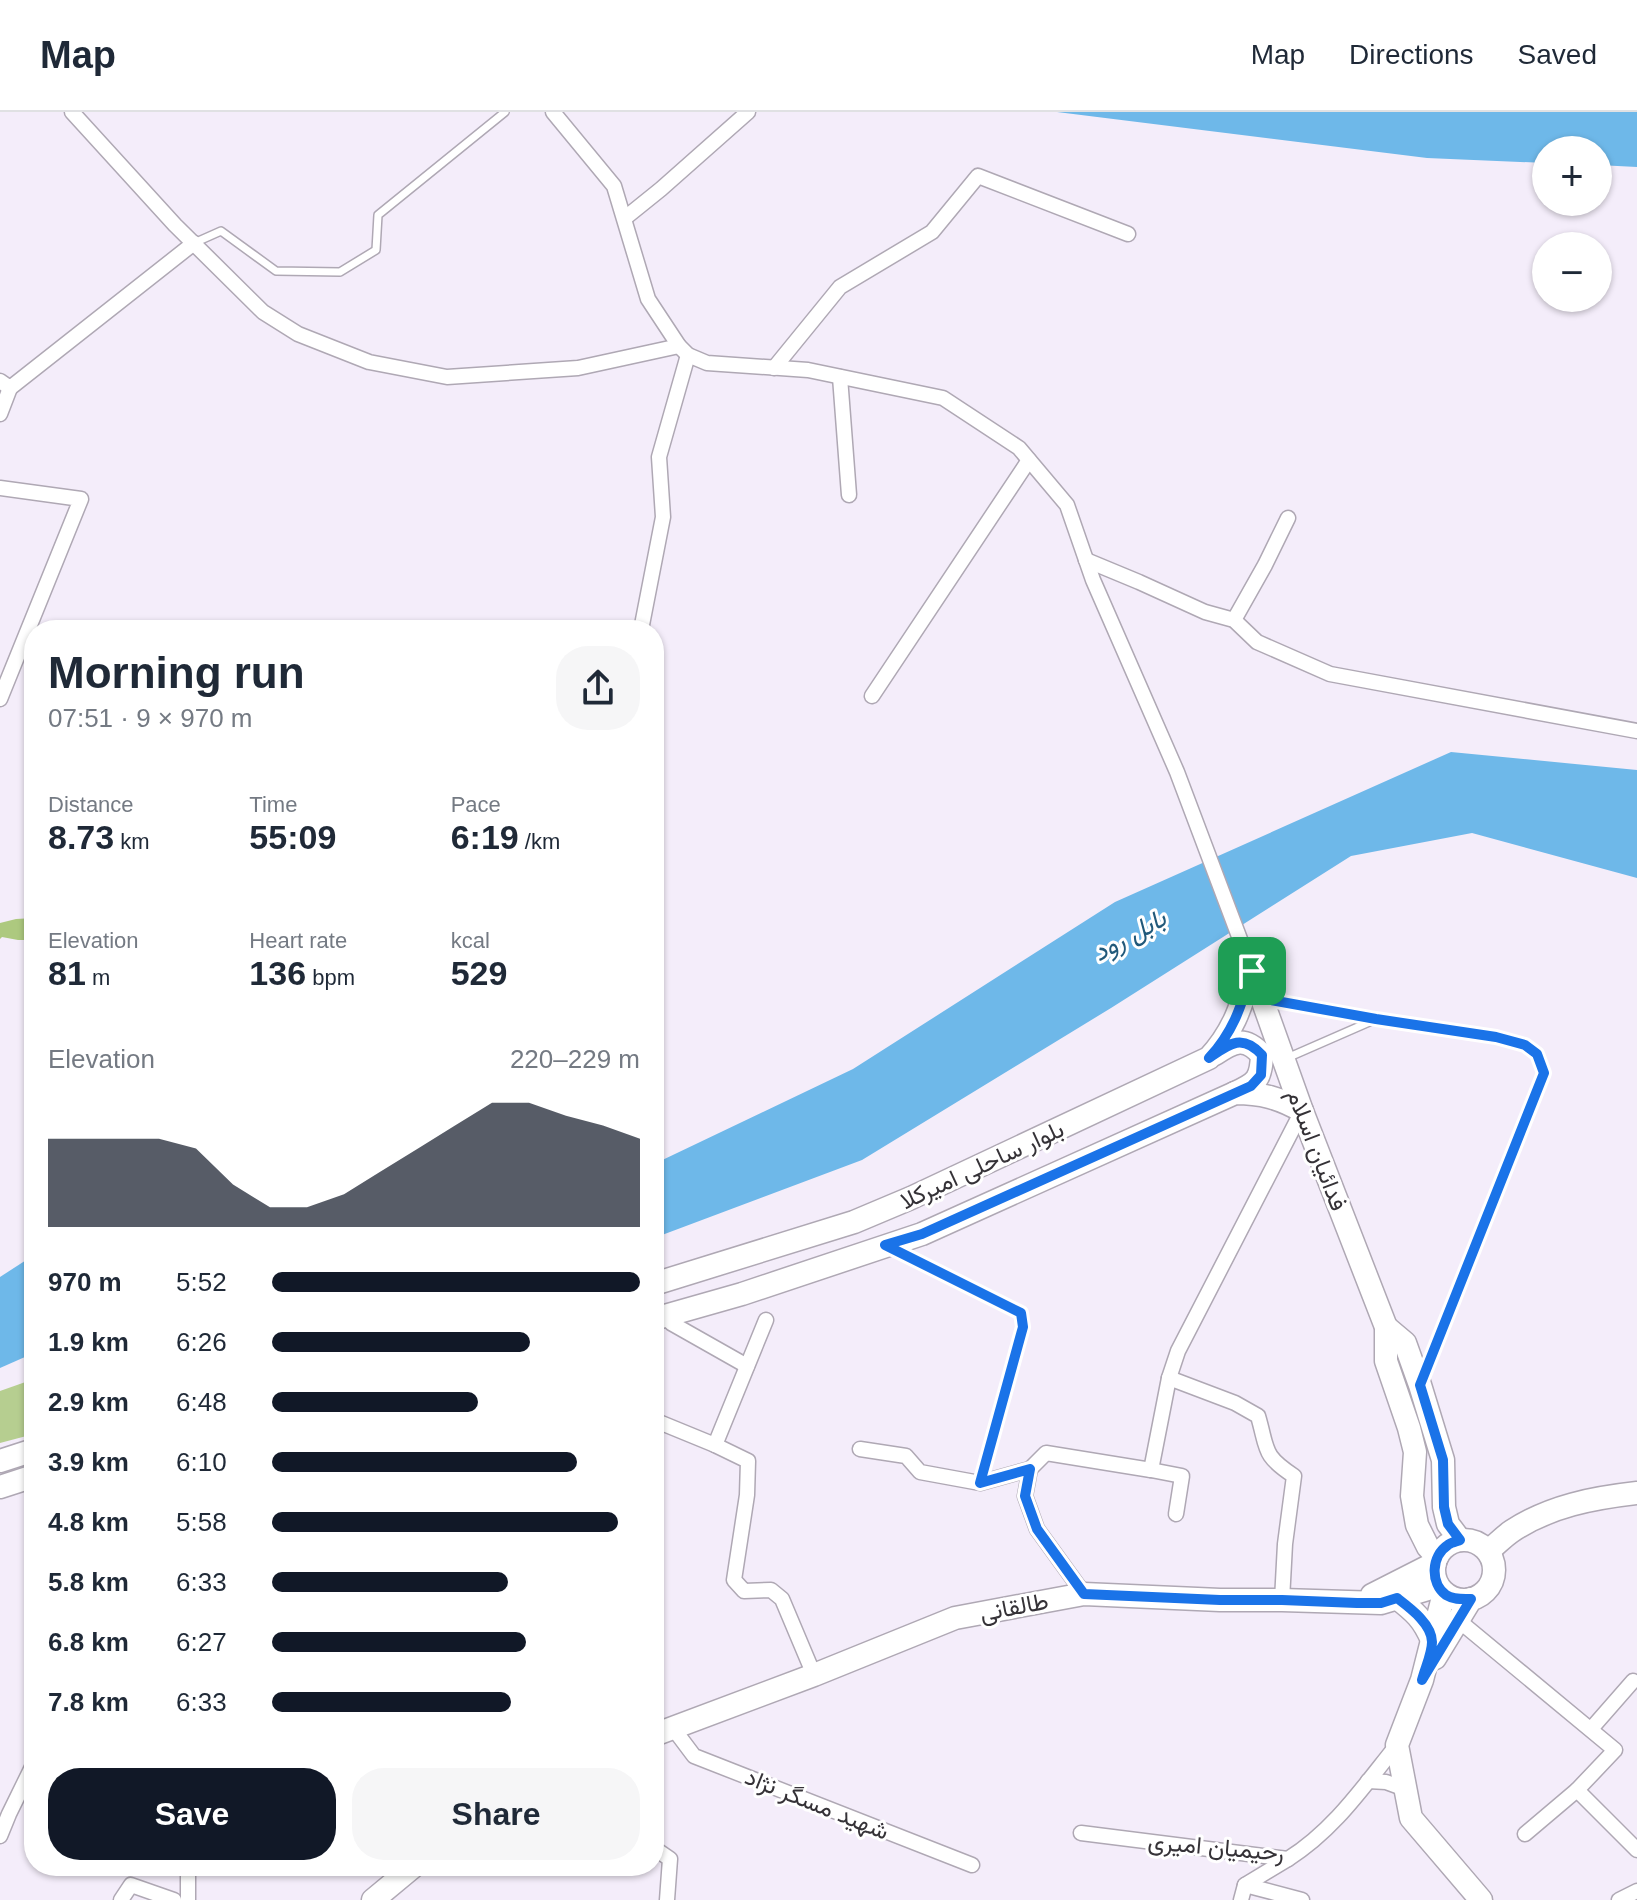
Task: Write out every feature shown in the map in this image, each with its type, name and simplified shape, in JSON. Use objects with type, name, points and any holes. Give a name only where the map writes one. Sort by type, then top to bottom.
[{"type":"main road","name":"فدائیان اسلام","points":[[1252,971],[1302,1111],[1386,1327],[1386,1361],[1415,1452],[1412,1496],[1417,1525],[1436,1560]]},
{"type":"main road","name":"بلوار ساحلی امیرکلا","points":[[664,1281],[854,1222],[1209,1058],[1233,1026],[1252,971]]},
{"type":"main road","points":[[1209,1058],[1225,1046],[1239,1041],[1254,1046],[1262,1055],[1261,1075],[1251,1086],[1235,1093]]},
{"type":"main road","name":"بلوار ساحلی امیرکلا","points":[[664,1320],[922,1234],[1235,1093]]},
{"type":"main road","points":[[1235,1093],[1269,1096],[1302,1111]]},
{"type":"main road","name":"فدائیان اسلام","points":[[1386,1327],[1405,1343],[1420,1385],[1443,1460],[1444,1507],[1448,1524],[1460,1540]]},
{"type":"main road","points":[[0,1461],[24,1453]]},
{"type":"main road","points":[[0,1487],[24,1479]]},
{"type":"main road","points":[[1488,1551],[1512,1531],[1544,1514],[1596,1497],[1637,1493]]},
{"type":"main road","points":[[1460,1540],[1476,1542],[1488,1551],[1494,1565],[1493,1580],[1484,1592],[1471,1599],[1456,1599],[1441,1590],[1434,1575],[1436,1560],[1449,1544],[1460,1540]]},
{"type":"main road","name":"طالقانی","points":[[664,1732],[955,1618],[1084,1594],[1357,1603],[1436,1560]]},
{"type":"main road","points":[[1357,1603],[1381,1603],[1441,1590]]},
{"type":"main road","points":[[1441,1590],[1422,1680],[1397,1745],[1411,1818],[1481,1900]]},
{"type":"main road","points":[[1397,1598],[1417,1613],[1432,1640]]},
{"type":"main road","points":[[1422,1680],[1471,1599]]},
{"type":"main road","points":[[373,1900],[396,1876]]},
{"type":"street","points":[[72,112],[263,312],[298,334],[369,362],[447,377],[578,368],[683,351]]},
{"type":"street","points":[[553,112],[614,186],[648,299],[683,351],[707,363],[808,370],[943,398],[1019,448],[1067,505],[1086,560],[1177,772],[1252,971]]},
{"type":"street","points":[[625,218],[748,112]]},
{"type":"street","points":[[774,368],[840,287],[932,232],[978,176],[1128,234]]},
{"type":"street","points":[[0,414],[5,384],[194,243]]},
{"type":"street","points":[[643,620],[663,517],[659,457],[683,351]]},
{"type":"street","points":[[840,377],[849,495]]},
{"type":"street","points":[[872,696],[1029,460]]},
{"type":"street","points":[[0,488],[81,499],[32,620]]},
{"type":"street","points":[[1234,620],[1288,518]]},
{"type":"street","points":[[1086,560],[1205,612],[1234,620],[1257,642],[1330,674],[1637,731]]},
{"type":"street","points":[[0,699],[24,640]]},
{"type":"street","points":[[1151,1470],[1169,1378],[1178,1351],[1302,1111]]},
{"type":"street","points":[[715,1445],[766,1320]]},
{"type":"street","points":[[664,1322],[747,1366]]},
{"type":"street","points":[[1169,1378],[1235,1403],[1258,1416],[1266,1452],[1277,1465],[1294,1476],[1285,1544],[1282,1600]]},
{"type":"street","points":[[664,1424],[748,1461],[747,1495],[734,1580],[744,1591],[771,1590],[782,1599],[814,1675]]},
{"type":"street","points":[[860,1449],[906,1456],[920,1472],[980,1483],[1030,1469],[1046,1453],[1182,1476],[1176,1514]]},
{"type":"street","points":[[1030,1469],[1025,1496],[1037,1529],[1084,1594]]},
{"type":"street","points":[[1458,1620],[1615,1750],[1577,1790],[1525,1834]]},
{"type":"street","points":[[1591,1729],[1633,1681]]},
{"type":"street","name":"شهید مسگر نژاد","points":[[664,1732],[694,1756],[972,1865]]},
{"type":"street","name":"رحیمیان امیری","points":[[1081,1833],[1288,1859],[1332,1826],[1397,1745]]},
{"type":"street","points":[[0,1836],[4,1812],[24,1779]]},
{"type":"street","points":[[1368,1781],[1386,1782],[1405,1789]]},
{"type":"street","points":[[1577,1790],[1637,1850]]},
{"type":"street","points":[[664,1855],[670,1859],[667,1900]]},
{"type":"street","points":[[1243,1893],[1288,1859]]},
{"type":"street","points":[[188,1876],[188,1900]]},
{"type":"street","points":[[121,1900],[131,1885],[174,1900]]},
{"type":"street","points":[[1619,1900],[1637,1891]]},
{"type":"street","points":[[1243,1893],[1302,1900]]},
{"type":"lane","points":[[194,243],[221,231],[276,271],[340,272],[376,250],[378,215],[505,112]]},
{"type":"lane","points":[[1260,998],[1496,1037],[1525,1045],[1537,1054],[1544,1073],[1420,1385]]},
{"type":"lane","points":[[1283,1059],[1376,1019]]},
{"type":"lane","points":[[885,1245],[1021,1313],[1023,1327],[980,1483]]},
{"type":"green space","points":[[24,919],[24,940],[0,939],[0,923]]},
{"type":"green space","points":[[24,1383],[24,1437],[0,1443],[0,1391]]},
{"type":"water","points":[[1057,112],[1637,112],[1637,167],[1612,166],[1612,136],[1532,136],[1532,162],[1427,158]]},
{"type":"water","name":"بابل رود","points":[[1451,752],[1637,770],[1637,878],[1472,833],[1351,856],[862,1160],[664,1234],[664,1159],[853,1069],[1115,902]]},
{"type":"water","points":[[24,1261],[24,1357],[0,1368],[0,1277]]},
{"type":"route","points":[[1252,971],[1260,998],[1496,1037],[1525,1045],[1537,1054],[1544,1073],[1420,1385],[1443,1460],[1444,1507],[1448,1524],[1460,1540],[1449,1544],[1438,1554],[1434,1575],[1446,1595],[1471,1599],[1422,1680],[1432,1640],[1417,1613],[1397,1598],[1381,1603],[1357,1603],[1084,1594],[1037,1529],[1025,1496],[1030,1469],[980,1483],[1023,1327],[1021,1313],[885,1245],[922,1234],[1251,1086],[1261,1075],[1262,1055],[1254,1046],[1239,1041],[1225,1046],[1209,1058],[1233,1026],[1252,971]]}]
